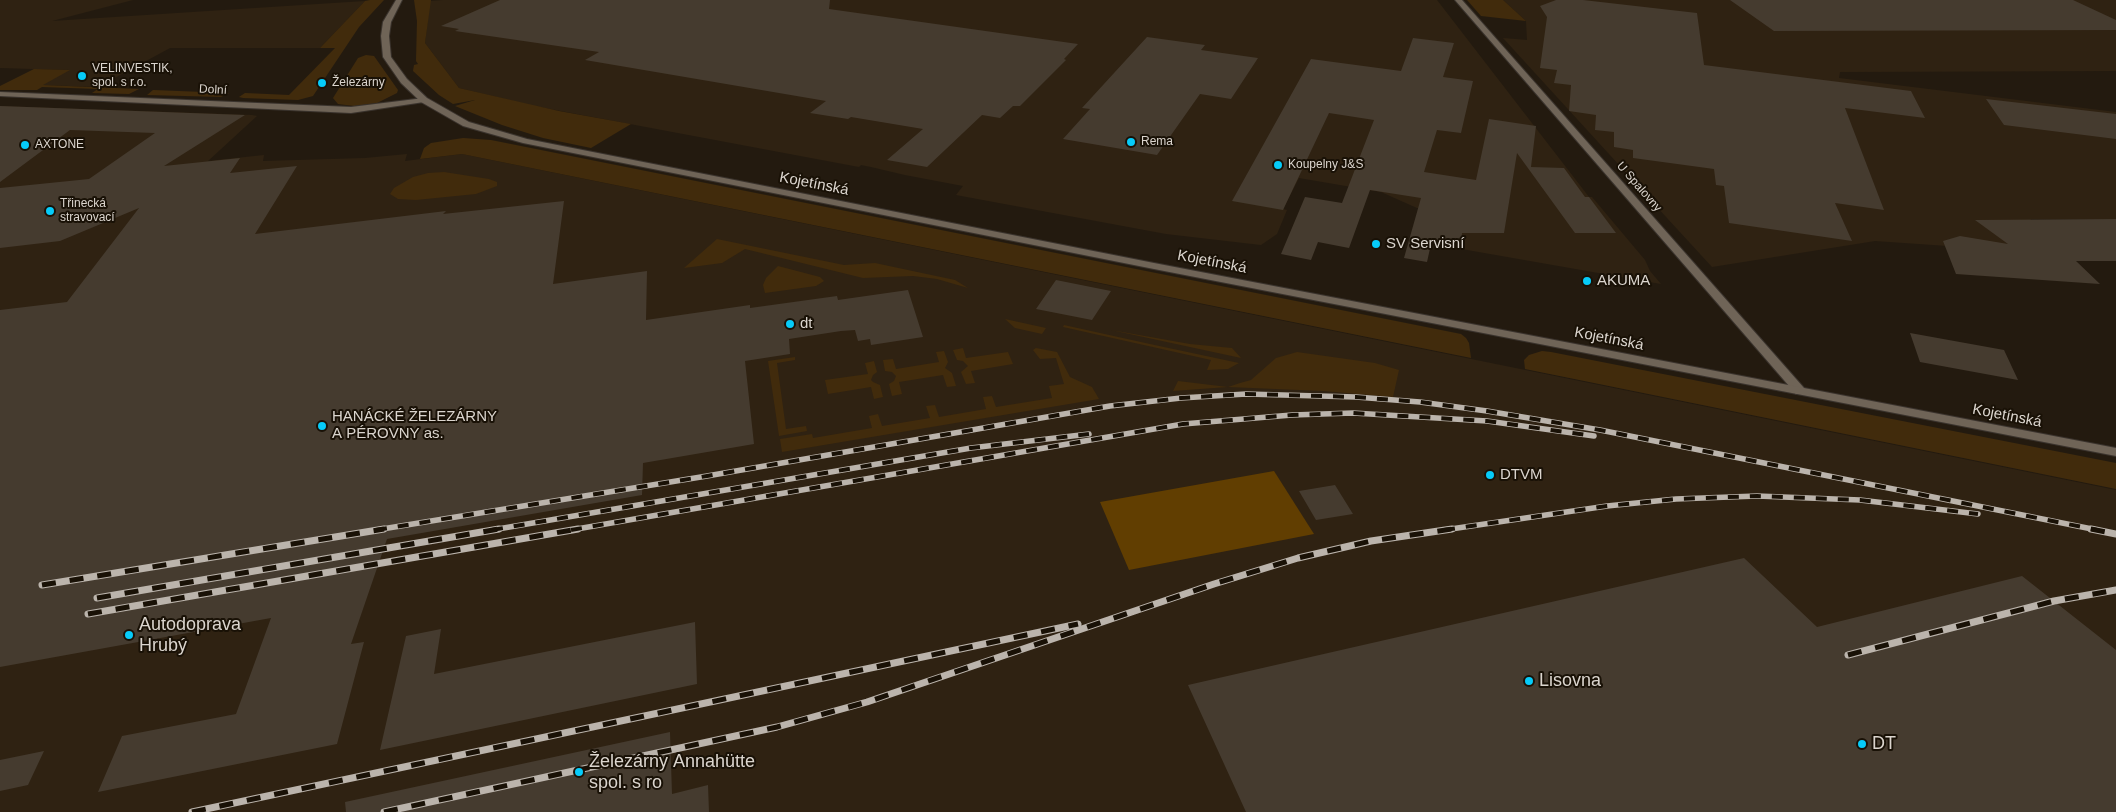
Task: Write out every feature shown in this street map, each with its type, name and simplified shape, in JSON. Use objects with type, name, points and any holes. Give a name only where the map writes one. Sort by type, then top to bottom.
[{"type":"main road","name":"Kojetínská","points":[[399,0],[387,22],[385,36],[387,56],[404,81],[424,100],[466,124],[526,141],[1135,262],[2116,452]]},
{"type":"main road","name":"U Spalovny","points":[[1458,0],[1800,391]]},
{"type":"main road","name":"Dolní","points":[[0,94],[351,110],[424,100]]},
{"type":"shaded area","points":[[0,0],[133,0],[52,21],[365,1],[320,48],[170,48],[98,87],[42,85],[68,70],[0,68]]},
{"type":"shaded area","points":[[384,0],[359,27],[313,96],[298,100],[239,97],[245,93],[289,95],[335,48],[320,48],[365,1]]},
{"type":"shaded area","points":[[414,0],[431,0],[425,43],[459,88],[559,111],[631,124],[591,148],[543,138],[502,125],[455,106],[475,100],[453,104],[439,95],[413,71],[414,65],[418,64],[416,61],[417,21]]},
{"type":"shaded area","points":[[1437,0],[1589,197],[1592,197],[1645,260],[1650,271],[1661,284],[1456,248],[1463,216],[1417,208],[1381,192],[1299,178],[1283,209],[1287,210],[1277,234],[1261,245],[1166,234],[956,195],[963,186],[861,165],[859,167],[534,106],[459,88],[425,43],[430,1]]},
{"type":"shaded area","points":[[1467,0],[1503,0],[1526,21],[1481,16]]},
{"type":"shaded area","points":[[1503,0],[2116,0],[2116,71],[1840,72],[1839,78],[2116,112],[2116,219],[2030,219],[2079,255],[1875,241],[1712,267],[1656,206],[1659,203],[1653,196],[1647,190],[1641,189],[1503,38],[1527,40],[1526,21]]},
{"type":"shaded area","points":[[366,55],[374,56],[398,90],[397,93],[377,103],[354,106],[338,104],[333,98],[358,58]]},
{"type":"shaded area","points":[[34,69],[70,70],[43,85],[139,89],[129,94],[92,93],[98,89],[42,87],[37,90],[0,90],[0,86]]},
{"type":"shaded area","points":[[153,90],[229,93],[221,97],[147,95]]},
{"type":"shaded area","points":[[0,106],[252,115],[257,116],[208,161],[264,155],[263,161],[365,158],[407,154],[405,161],[462,154],[2116,490],[2116,812],[0,812]]},
{"type":"shaded area","points":[[463,138],[491,140],[1461,334],[1469,343],[1471,358],[462,154],[420,159],[424,148],[431,143]]},
{"type":"shaded area","points":[[444,172],[489,179],[497,182],[497,186],[476,194],[416,200],[398,199],[390,194],[394,188],[413,177],[428,173]]},
{"type":"shaded area","points":[[717,239],[844,265],[875,263],[955,280],[968,288],[937,279],[913,276],[863,278],[745,249],[722,263],[684,268]]},
{"type":"shaded area","points":[[778,266],[820,277],[824,281],[816,286],[765,293],[763,285],[766,278]]},
{"type":"shaded area","points":[[1005,319],[1046,328],[1042,334],[1015,328]]},
{"type":"shaded area","points":[[1064,325],[1239,363],[1228,369],[1207,370],[1211,360],[1063,327]]},
{"type":"shaded area","points":[[1111,330],[1190,344],[1232,348],[1241,358]]},
{"type":"shaded area","points":[[963,348],[966,358],[1008,352],[1013,364],[971,371],[975,383],[966,384],[961,372],[968,366],[963,361],[957,360],[953,350]]},
{"type":"shaded area","points":[[1036,348],[1057,352],[1070,377],[1092,387],[1099,399],[782,452],[780,439],[812,434],[813,438],[872,428],[869,416],[878,414],[882,426],[930,418],[926,406],[935,405],[939,417],[986,409],[983,397],[992,396],[996,407],[1052,398],[1049,386],[1064,384],[1056,358],[1040,359],[1033,350]]},
{"type":"shaded area","points":[[944,351],[948,362],[945,368],[952,373],[956,386],[947,387],[943,375],[899,382],[902,394],[892,396],[889,384],[894,381],[896,376],[892,372],[885,371],[883,360],[893,359],[896,369],[939,362],[936,352]]},
{"type":"shaded area","points":[[1542,351],[2116,463],[2116,489],[1525,369],[1524,360],[1529,355]]},
{"type":"shaded area","points":[[1297,352],[1375,363],[1399,370],[1393,397],[1323,391],[1228,387],[1251,380],[1276,358]]},
{"type":"shaded area","points":[[795,357],[795,360],[777,363],[786,429],[806,426],[807,431],[779,436],[768,361]]},
{"type":"shaded area","points":[[874,361],[877,372],[871,380],[880,385],[883,397],[874,399],[871,387],[828,394],[825,380],[868,374],[865,363]]},
{"type":"shaded area","points":[[1178,381],[1228,387],[1173,391]]},
{"type":"shaded area","points":[[1274,471],[1314,534],[1129,570],[1100,502]]},
{"type":"building","points":[[500,0],[830,0],[829,9],[1078,44],[1064,59],[1066,60],[1020,106],[1013,106],[1000,118],[982,115],[927,167],[887,160],[923,129],[851,117],[848,119],[810,113],[826,101],[585,60],[599,52],[455,31],[459,29],[441,26]]},
{"type":"building","points":[[1556,0],[1583,0],[1697,13],[1704,65],[1911,91],[1925,118],[1845,108],[1884,210],[1835,203],[1852,241],[1729,223],[1724,186],[1716,185],[1714,169],[1633,158],[1633,150],[1614,147],[1614,132],[1595,130],[1596,115],[1569,111],[1571,85],[1554,83],[1557,70],[1540,68],[1547,17],[1540,6]]},
{"type":"building","points":[[1730,0],[2073,0],[2116,20],[2116,30],[1774,31]]},
{"type":"building","points":[[1147,37],[1205,45],[1201,50],[1258,58],[1231,99],[1200,94],[1157,155],[1063,139],[1090,109],[1082,108]]},
{"type":"building","points":[[1413,38],[1454,43],[1443,77],[1473,81],[1461,133],[1437,130],[1424,172],[1476,180],[1489,119],[1536,126],[1531,167],[1564,168],[1585,197],[1589,197],[1616,233],[1575,233],[1517,153],[1504,233],[1462,233],[1461,250],[1431,244],[1427,262],[1404,258],[1421,198],[1370,190],[1349,248],[1318,242],[1311,260],[1281,254],[1305,197],[1342,203],[1374,120],[1329,113],[1283,210],[1232,201],[1311,59],[1401,71]]},
{"type":"building","points":[[1986,99],[2116,114],[2116,139],[2004,125]]},
{"type":"building","name":"HANÁCKÉ ŽELEZÁRNY A PÉROVNY as.","points":[[0,106],[245,115],[164,166],[240,158],[230,173],[297,166],[255,234],[446,211],[443,214],[564,201],[553,284],[647,271],[646,320],[750,305],[750,308],[837,296],[838,300],[908,290],[923,337],[871,345],[870,339],[858,341],[855,330],[841,331],[789,339],[790,354],[745,361],[754,444],[643,463],[642,495],[387,539],[351,644],[364,642],[337,744],[98,792],[122,736],[236,714],[271,618],[0,667],[0,310],[67,302],[139,208],[60,241],[0,248],[0,188],[89,179],[155,133],[70,130],[0,182]]},
{"type":"building","points":[[2116,219],[2116,261],[2076,261],[2100,284],[1956,274],[1943,241],[1960,236],[2008,244],[1975,220]]},
{"type":"building","points":[[1056,280],[1111,291],[1092,320],[1036,309]]},
{"type":"building","points":[[1910,333],[2004,350],[2018,380],[1920,362]]},
{"type":"building","points":[[1335,485],[1353,514],[1316,520],[1299,491]]},
{"type":"building","points":[[1744,558],[1817,627],[2022,576],[2116,650],[2116,812],[1246,812],[1188,685]]},
{"type":"building","points":[[695,622],[697,684],[380,750],[406,636],[441,629],[434,674]]},
{"type":"building","name":"Železárny Annahütte spol. s ro","points":[[670,732],[672,794],[708,785],[709,812],[346,812],[345,802]]},
{"type":"building","points":[[44,751],[28,785],[0,791],[0,760]]},
{"type":"railway","points":[[376,530],[707,476],[1110,406],[1181,398],[1246,394],[1356,397],[1420,402],[1487,411],[1600,430],[2097,530]]},
{"type":"railway","points":[[571,530],[1183,424],[1292,415],[1353,413],[1487,421],[1594,436]]},
{"type":"railway","points":[[492,530],[971,448],[1089,434]]},
{"type":"railway","points":[[1444,530],[1607,506],[1676,499],[1757,496],[1860,500],[1978,514]]},
{"type":"railway","points":[[42,585],[384,529]]},
{"type":"railway","points":[[97,598],[499,529]]},
{"type":"railway","points":[[88,614],[578,529]]},
{"type":"railway","points":[[384,812],[777,727],[867,702],[1214,584],[1298,558],[1371,541],[1452,529]]},
{"type":"railway","points":[[2091,529],[2116,534]]},
{"type":"railway","points":[[1848,655],[2054,601],[2116,590]]},
{"type":"railway","points":[[192,812],[1078,624]]},
{"type":"place","name":"VELINVESTIK, spol. s r.o.","points":[[82,76]]},
{"type":"place","name":"Železárny","points":[[322,83]]},
{"type":"place","name":"Rema","points":[[1131,142]]},
{"type":"place","name":"AXTONE","points":[[25,145]]},
{"type":"place","name":"Koupelny J&S","points":[[1278,165]]},
{"type":"place","name":"Třinecká stravovací","points":[[50,211]]},
{"type":"place","name":"SV Servisní","points":[[1376,244]]},
{"type":"place","name":"AKUMA","points":[[1587,281]]},
{"type":"place","name":"dt","points":[[790,324]]},
{"type":"place","name":"HANÁCKÉ ŽELEZÁRNY A PÉROVNY as.","points":[[322,426]]},
{"type":"place","name":"DTVM","points":[[1490,475]]},
{"type":"place","name":"Autodoprava Hrubý","points":[[129,635]]},
{"type":"place","name":"Lisovna","points":[[1529,681]]},
{"type":"place","name":"DT","points":[[1862,744]]},
{"type":"place","name":"Železárny Annahütte spol. s ro","points":[[579,772]]}]
